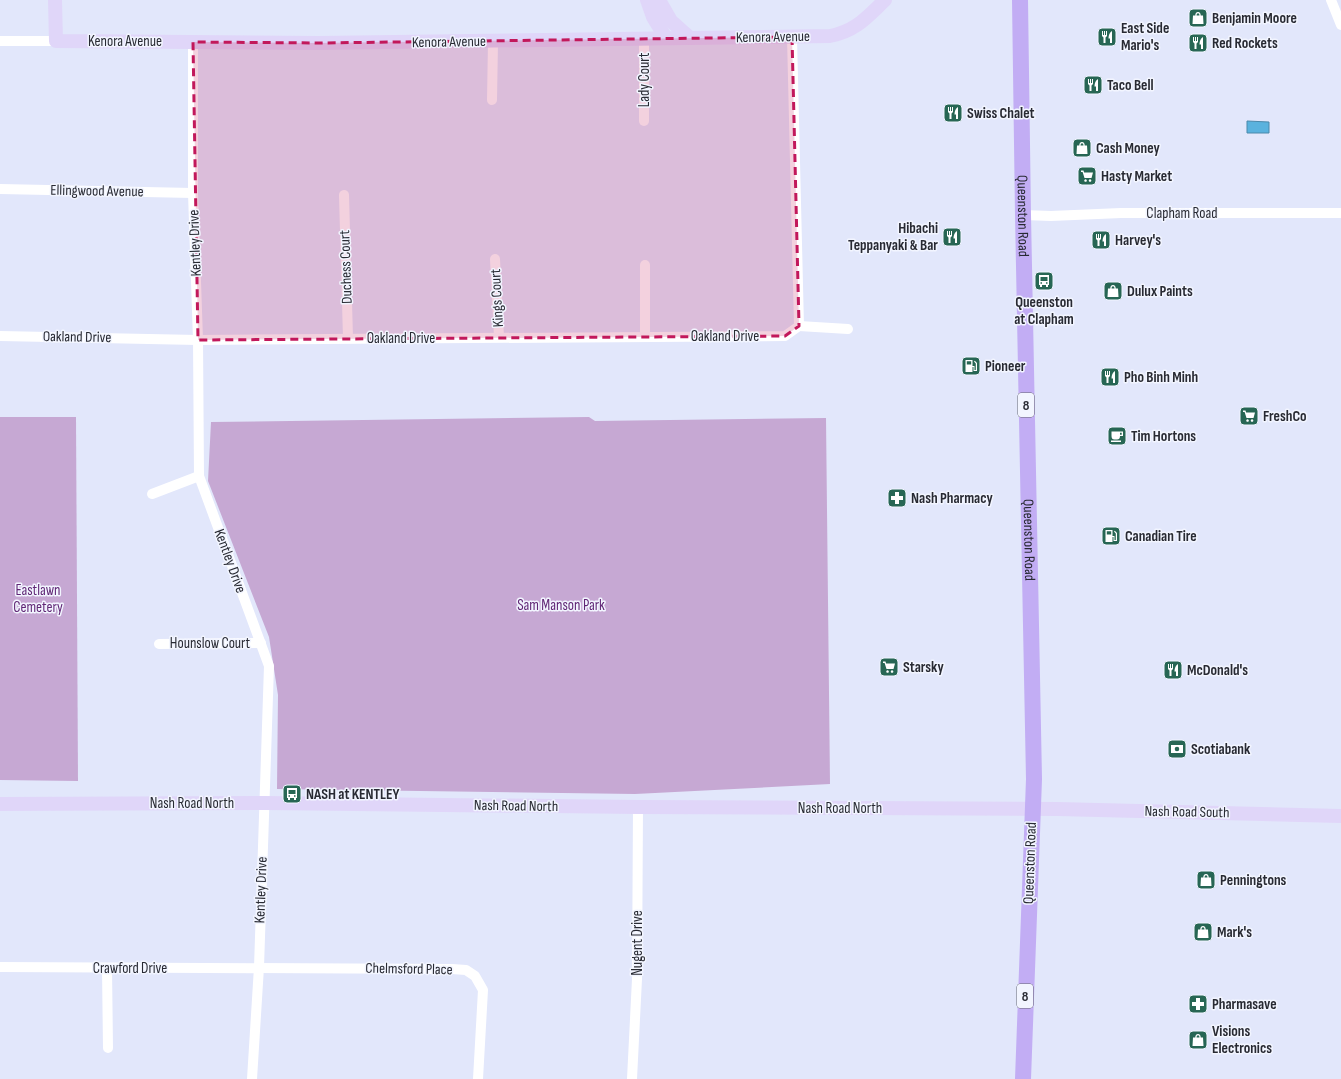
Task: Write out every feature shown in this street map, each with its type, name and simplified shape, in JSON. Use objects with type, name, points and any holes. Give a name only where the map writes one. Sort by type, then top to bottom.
[{"type":"main road","name":"Queenston Road","points":[[1020,0],[1034,779],[1023,1079]]},
{"type":"street","points":[[55,0],[56,41]]},
{"type":"street","points":[[647,0],[653,17],[666,38]]},
{"type":"street","points":[[659,0],[671,21],[690,38]]},
{"type":"street","name":"Kenora Avenue","points":[[0,41],[318,43],[493,42],[830,36],[842,34],[856,27],[885,0]]},
{"type":"street","points":[[1331,0],[1341,25]]},
{"type":"street","points":[[792,37],[799,326],[848,329]]},
{"type":"street","name":"Lady Court","points":[[644,40],[644,121]]},
{"type":"street","name":"Kentley Drive","points":[[193,42],[193,193],[198,340],[199,476],[269,666],[259,967],[252,1079]]},
{"type":"street","points":[[492,100],[493,42]]},
{"type":"street","name":"Ellingwood Avenue","points":[[0,189],[193,193]]},
{"type":"street","name":"Duchess Court","points":[[344,195],[348,338]]},
{"type":"street","name":"Clapham Road","points":[[1023,215],[1051,216],[1121,213],[1341,213]]},
{"type":"street","name":"Kings Court","points":[[495,259],[499,337]]},
{"type":"street","points":[[645,265],[646,336]]},
{"type":"street","name":"Oakland Drive","points":[[0,336],[198,340],[785,336],[799,326]]},
{"type":"street","points":[[152,494],[199,476]]},
{"type":"street","name":"Hounslow Court","points":[[159,644],[261,643]]},
{"type":"street","name":"Nash Road North","points":[[0,804],[264,803],[1032,810]]},
{"type":"street","name":"Nugent Drive","points":[[632,1079],[637,979],[638,807]]},
{"type":"street","name":"Nash Road South","points":[[1032,810],[1341,816]]},
{"type":"street","name":"Crawford Drive","points":[[0,967],[259,967]]},
{"type":"street","name":"Chelmsford Place","points":[[259,967],[466,970],[475,976],[483,990],[478,1079]]},
{"type":"street","points":[[107,968],[108,1048]]},
{"type":"highlighted area","points":[[792,37],[799,326],[785,336],[198,340],[193,42],[318,43]]},
{"type":"green space","name":"Eastlawn Cemetery","points":[[0,417],[76,417],[78,781],[0,780]]},
{"type":"green space","name":"Sam Manson Park","points":[[589,417],[595,421],[826,418],[830,784],[635,794],[277,789],[278,695],[269,637],[208,481],[211,422]]},
{"type":"water","points":[[1247,121],[1269,122],[1269,133],[1247,133]]},
{"type":"place","name":"Benjamin Moore","points":[[1198,18]]},
{"type":"place","name":"East Side Mario's","points":[[1107,37]]},
{"type":"place","name":"Red Rockets","points":[[1198,43]]},
{"type":"place","name":"Taco Bell","points":[[1093,85]]},
{"type":"place","name":"Swiss Chalet","points":[[953,113]]},
{"type":"place","name":"Cash Money","points":[[1082,148]]},
{"type":"place","name":"Hasty Market","points":[[1087,176]]},
{"type":"place","name":"Hibachi Teppanyaki & Bar","points":[[952,237]]},
{"type":"place","name":"Harvey's","points":[[1101,240]]},
{"type":"place","name":"Queenston at Clapham","points":[[1044,281]]},
{"type":"place","name":"Dulux Paints","points":[[1113,291]]},
{"type":"place","name":"Pioneer","points":[[971,366]]},
{"type":"place","name":"Pho Binh Minh","points":[[1110,377]]},
{"type":"place","name":"FreshCo","points":[[1249,416]]},
{"type":"place","name":"Tim Hortons","points":[[1117,436]]},
{"type":"place","name":"Nash Pharmacy","points":[[897,498]]},
{"type":"place","name":"Canadian Tire","points":[[1111,536]]},
{"type":"place","name":"Starsky","points":[[889,667]]},
{"type":"place","name":"McDonald's","points":[[1173,670]]},
{"type":"place","name":"Scotiabank","points":[[1177,749]]},
{"type":"place","name":"NASH at KENTLEY","points":[[292,794]]},
{"type":"place","name":"Penningtons","points":[[1206,880]]},
{"type":"place","name":"Mark's","points":[[1203,932]]},
{"type":"place","name":"Pharmasave","points":[[1198,1004]]},
{"type":"place","name":"Visions Electronics","points":[[1198,1040]]}]
